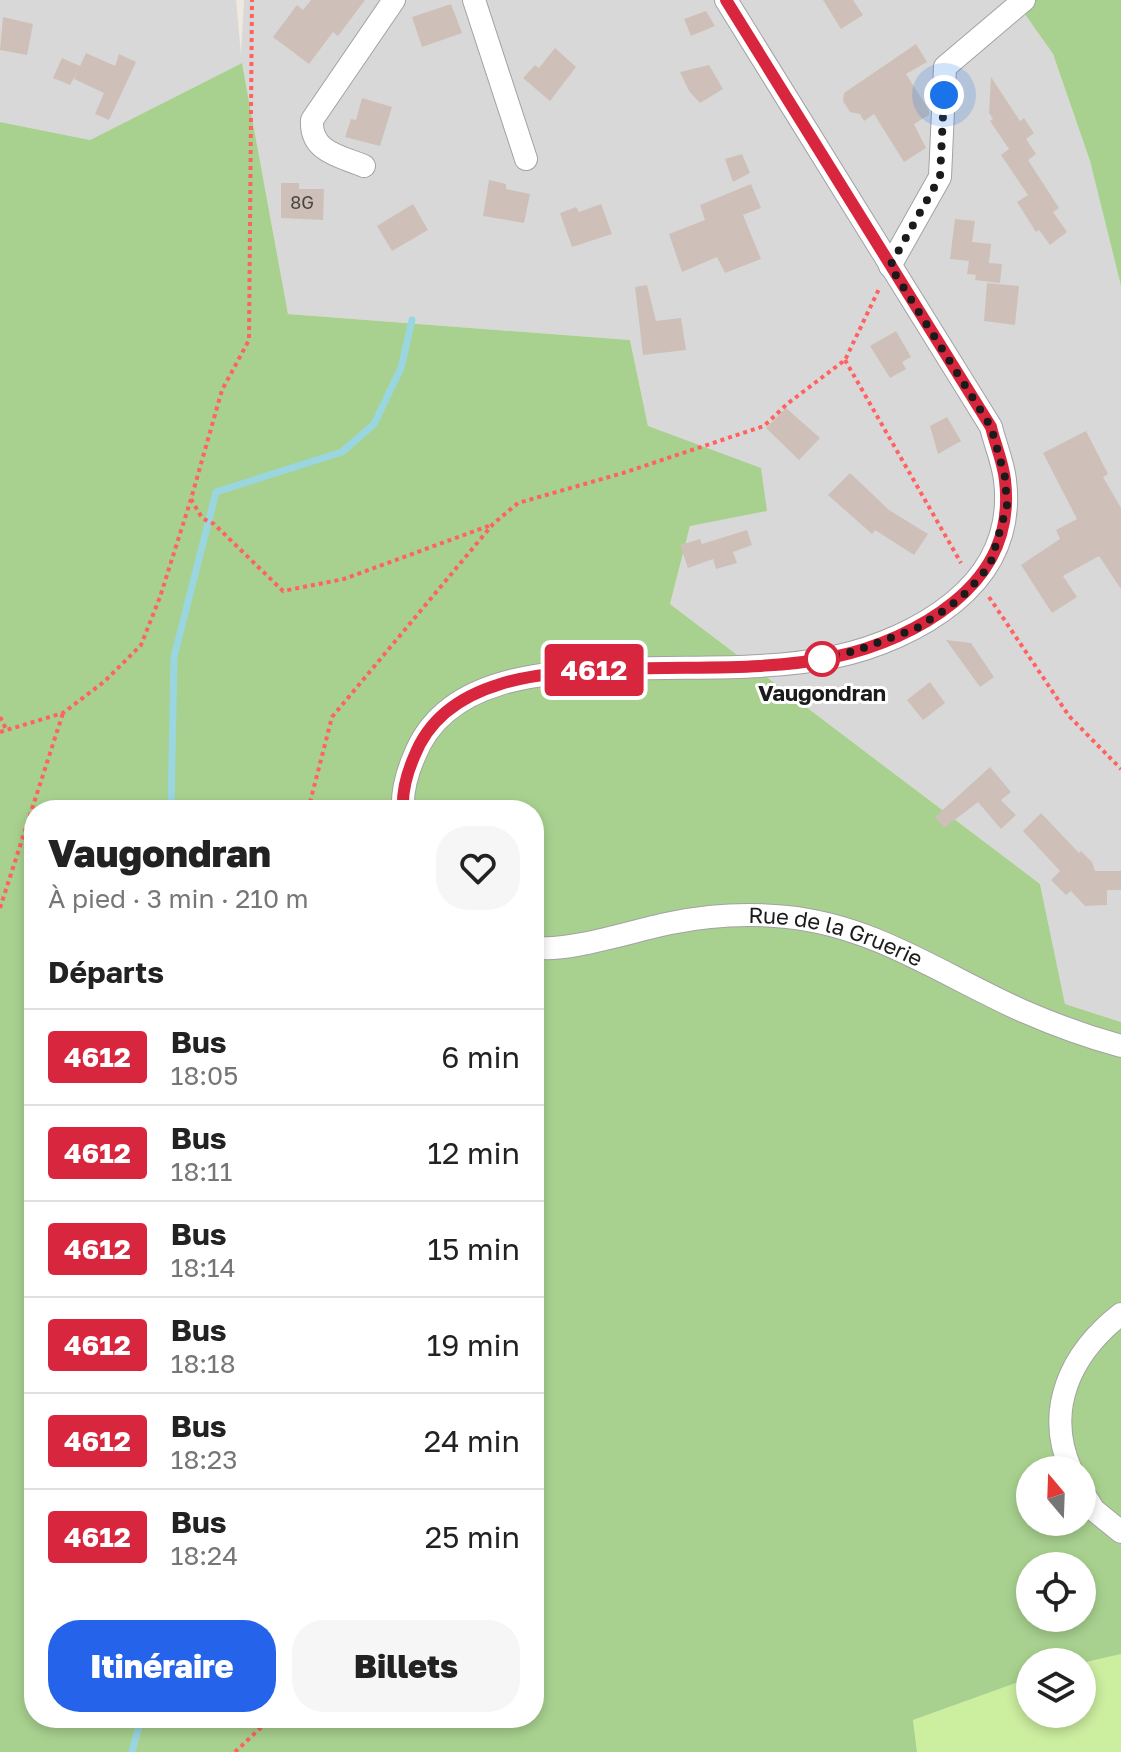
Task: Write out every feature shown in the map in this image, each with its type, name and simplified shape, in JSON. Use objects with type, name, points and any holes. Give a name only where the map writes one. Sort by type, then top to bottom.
[{"type":"street","points":[[364,166],[322,148],[311,133],[312,120],[394,0]]},
{"type":"street","points":[[474,0],[526,159]]},
{"type":"street","points":[[404,800],[409,770],[420,740],[436,720],[459,702],[488,688],[527,677],[575,670],[766,664],[835,657],[917,628],[949,607],[978,581],[990,565],[1007,506],[1005,477],[991,427],[726,0]]},
{"type":"street","points":[[890,266],[940,177],[945,67],[1024,0]]},
{"type":"street","name":"Rue de la Gruerie","points":[[544,949],[709,916],[789,917],[875,938],[910,952],[1024,1012],[1121,1046]]},
{"type":"street","points":[[1065,1456],[1060,1422],[1067,1383],[1079,1357],[1101,1330],[1121,1314]]},
{"type":"street","points":[[1096,1512],[1121,1532]]},
{"type":"path","points":[[0,732],[63,713],[105,681],[141,645],[160,597],[222,390],[249,340],[252,0]]},
{"type":"path","points":[[311,800],[332,717],[493,524],[518,503],[623,473],[764,426],[787,404],[845,360],[890,266]]},
{"type":"path","points":[[845,360],[967,573],[978,581],[1069,716],[1121,769]]},
{"type":"path","points":[[191,499],[202,518],[214,524],[283,591],[344,579],[493,524]]},
{"type":"path","points":[[35,800],[63,713]]},
{"type":"path","points":[[0,717],[7,731]]},
{"type":"path","points":[[0,908],[24,834]]},
{"type":"path","points":[[235,1752],[260,1728]]},
{"type":"shaded area","points":[[0,0],[236,0],[241,55],[244,0],[1015,0],[1053,54],[1090,161],[1121,286],[1121,1022],[1065,1004],[1040,884],[670,604],[690,526],[648,426],[630,340],[288,314],[242,63],[90,140],[0,122]]},
{"type":"green space","points":[[1015,0],[1121,0],[1121,286],[1090,161],[1053,54]]},
{"type":"green space","points":[[242,63],[288,314],[630,340],[648,426],[761,468],[767,511],[690,526],[670,604],[1040,884],[1065,1004],[1121,1022],[1121,1654],[1096,1660],[1096,1648],[1016,1648],[1016,1683],[913,1720],[917,1752],[0,1752],[0,122],[90,140]]},
{"type":"green space","points":[[1121,1654],[1121,1752],[917,1752],[913,1720],[1016,1683],[1016,1728],[1096,1728],[1096,1660]]},
{"type":"building","points":[[311,0],[365,0],[338,36],[333,32],[309,64],[273,37],[297,5],[303,10]]},
{"type":"building","points":[[823,0],[853,0],[863,15],[841,29]]},
{"type":"building","points":[[451,4],[462,33],[422,47],[412,17]]},
{"type":"building","points":[[706,11],[715,26],[691,36],[684,19]]},
{"type":"building","points":[[3,17],[33,24],[27,55],[0,50]]},
{"type":"building","points":[[916,44],[927,62],[906,74],[929,110],[929,115],[914,124],[926,148],[904,162],[874,114],[864,121],[860,114],[850,112],[843,101],[844,93]]},
{"type":"building","points":[[555,48],[576,67],[550,101],[523,78],[535,65],[539,68]]},
{"type":"building","points":[[86,53],[115,66],[119,54],[136,62],[109,120],[95,114],[104,93],[74,79],[79,69],[70,85],[53,78],[62,58],[80,66]]},
{"type":"building","points":[[709,65],[723,89],[700,103],[689,91],[680,72]]},
{"type":"building","points":[[991,77],[1020,121],[1024,118],[1034,133],[1026,139],[1036,154],[1028,160],[1059,208],[1053,212],[1067,232],[1050,245],[1039,230],[1036,232],[1017,202],[1028,195],[1001,155],[1009,149],[990,121],[993,119],[989,113]]},
{"type":"building","points":[[362,98],[392,107],[380,146],[345,137],[351,119],[356,120]]},
{"type":"building","points":[[742,154],[750,173],[733,182],[725,159]]},
{"type":"building","points":[[489,180],[506,184],[506,189],[530,194],[524,223],[483,216]]},
{"type":"building","points":[[281,183],[299,183],[299,189],[324,189],[323,220],[281,218]]},
{"type":"building","points":[[751,184],[761,208],[743,215],[761,259],[725,273],[717,257],[682,272],[669,234],[705,220],[700,205]]},
{"type":"building","points":[[413,204],[428,230],[392,251],[377,226]]},
{"type":"building","points":[[601,204],[612,234],[572,247],[560,213],[576,207],[579,212]]},
{"type":"building","points":[[955,219],[975,221],[972,242],[991,244],[989,263],[1002,264],[1000,283],[975,280],[976,275],[967,274],[969,261],[950,259]]},
{"type":"building","points":[[987,283],[1019,286],[1015,325],[984,321]]},
{"type":"building","points":[[647,285],[656,321],[681,318],[686,350],[643,355],[635,287]]},
{"type":"building","points":[[896,331],[911,357],[902,362],[906,369],[890,378],[870,346]]},
{"type":"building","points":[[786,408],[820,438],[799,460],[766,428]]},
{"type":"building","points":[[947,417],[961,441],[938,454],[930,426]]},
{"type":"building","points":[[1086,431],[1108,474],[1103,477],[1121,508],[1121,589],[1099,556],[1063,576],[1077,597],[1052,613],[1021,565],[1060,539],[1056,530],[1077,519],[1043,453]]},
{"type":"building","points":[[850,473],[889,510],[928,534],[914,555],[875,530],[872,534],[828,495]]},
{"type":"building","points":[[747,530],[752,545],[733,552],[737,563],[716,569],[713,559],[688,568],[680,545],[700,539],[702,544]]},
{"type":"building","points":[[946,640],[971,643],[994,677],[980,687]]},
{"type":"building","points":[[930,682],[945,703],[923,720],[907,700]]},
{"type":"building","points":[[990,767],[1011,792],[1001,800],[1016,815],[1001,829],[978,802],[944,828],[935,817]]},
{"type":"building","points":[[1041,813],[1079,853],[1081,851],[1092,862],[1095,871],[1121,871],[1121,890],[1107,890],[1107,905],[1085,906],[1071,891],[1066,895],[1051,880],[1060,871],[1023,831]]},
{"type":"waterway","points":[[171,800],[174,657],[216,492],[342,452],[374,424],[401,368],[412,320]]},
{"type":"waterway","points":[[132,1752],[138,1728]]},
{"type":"bus line","name":"4612","points":[[403,800],[409,770],[420,740],[436,720],[459,702],[488,688],[527,677],[575,670],[766,664],[835,657],[917,628],[968,591],[990,565],[1007,506],[1005,477],[991,427],[726,0]]},
{"type":"place","name":"Vaugondran","points":[[822,659]]},
{"type":"route","points":[[822,659],[815,660],[855,651],[917,628],[949,607],[978,581],[990,565],[1007,506],[1005,477],[991,427],[890,266],[940,177],[944,95]]}]
